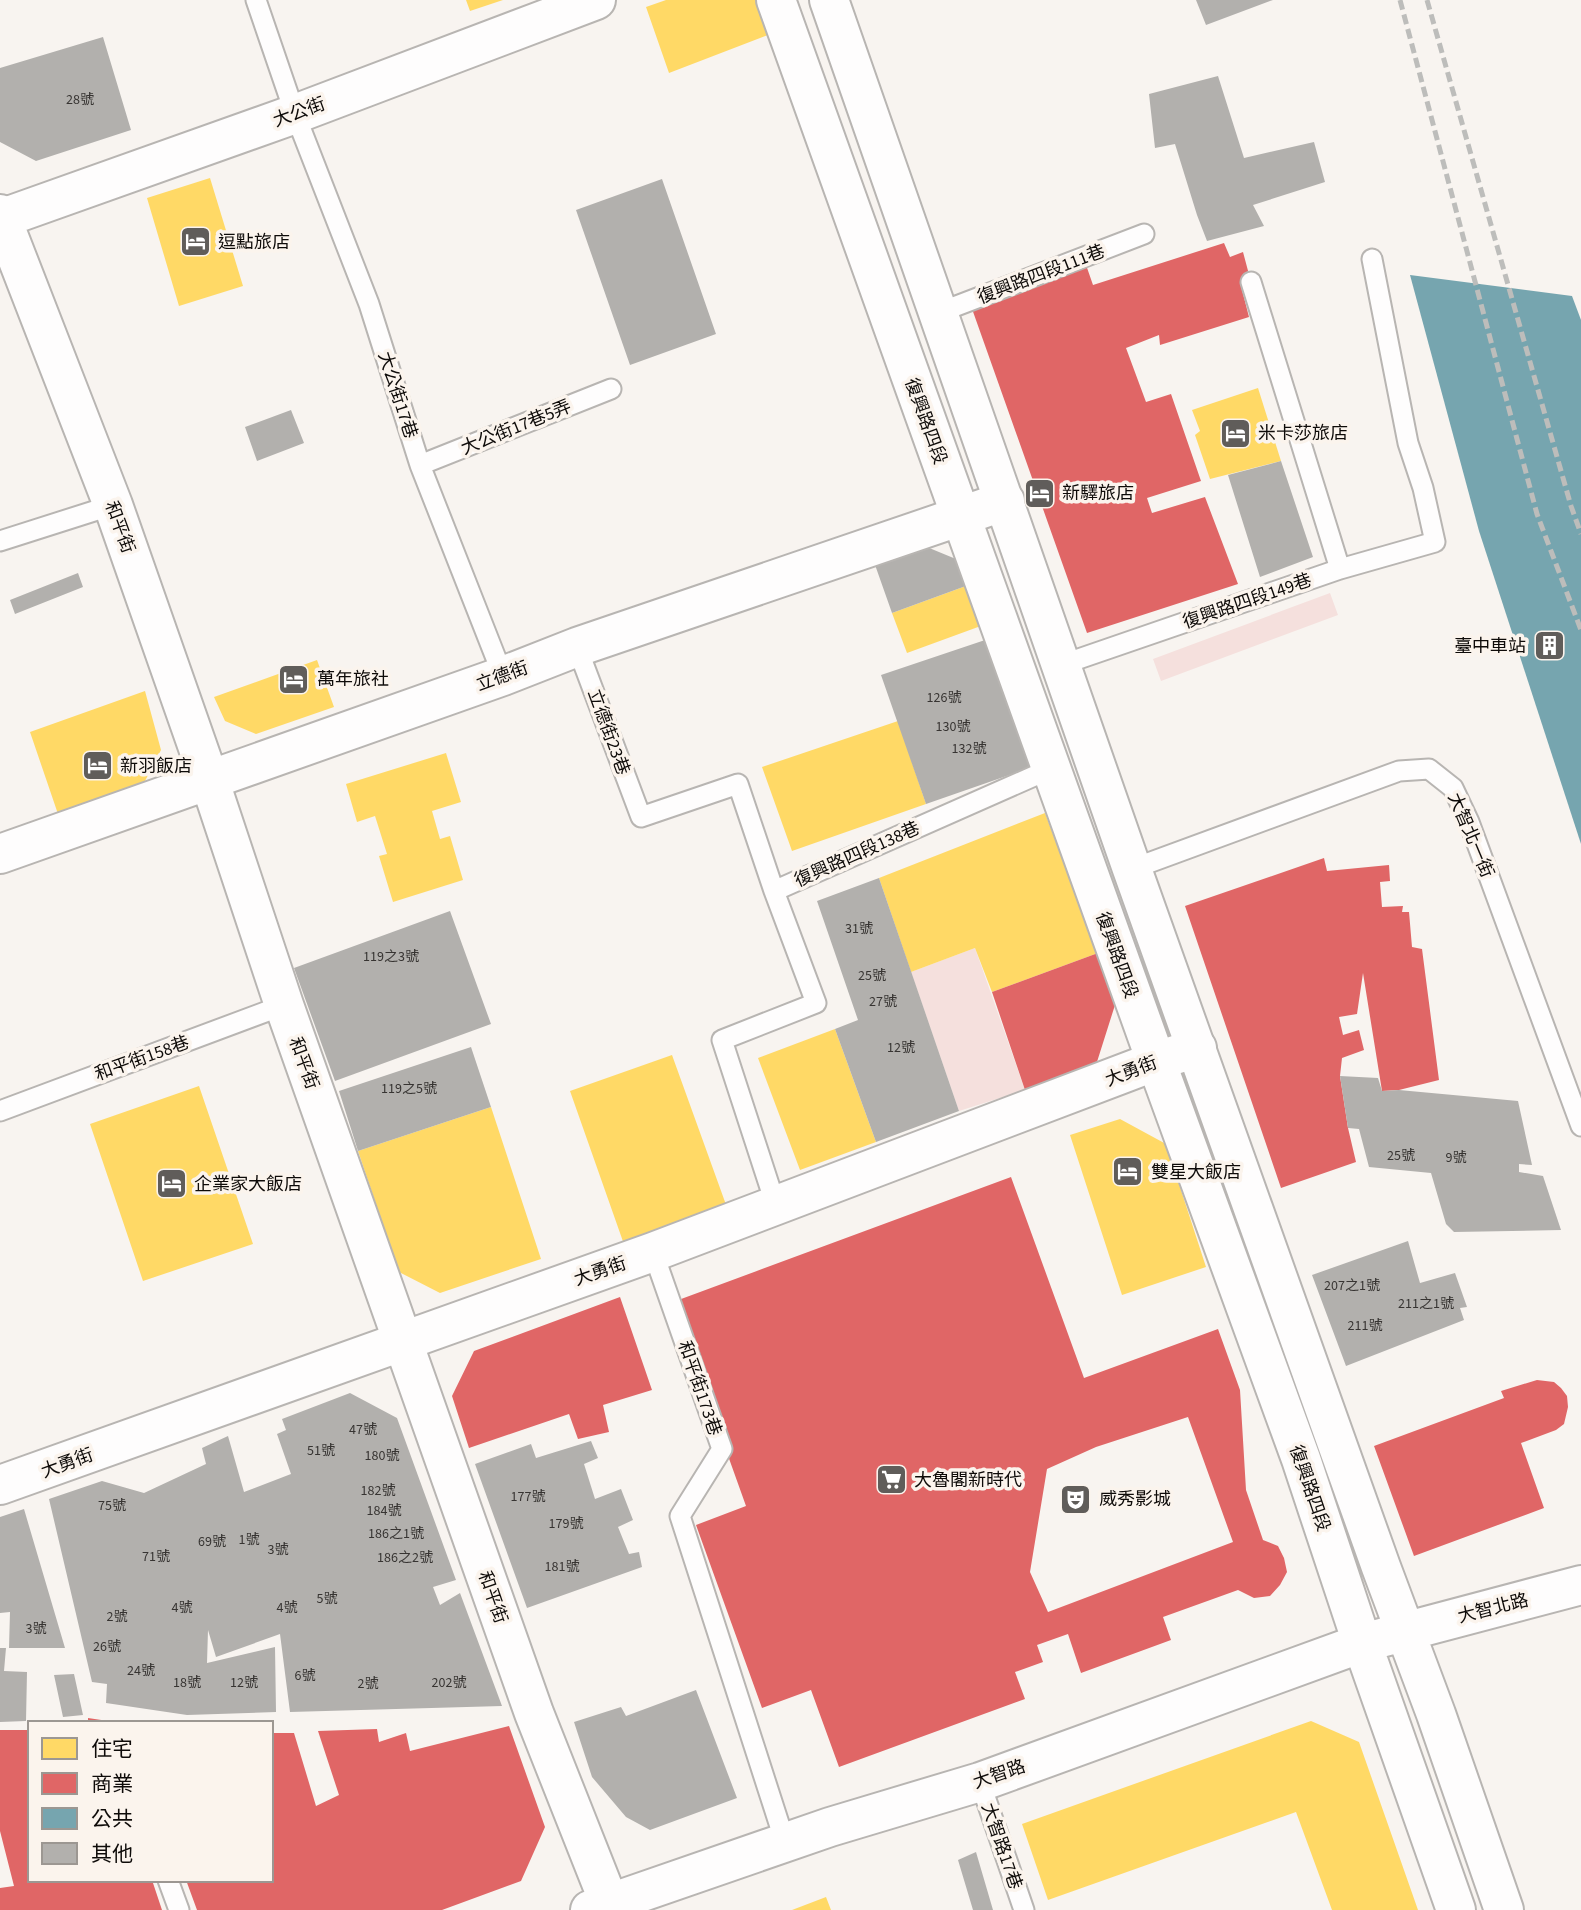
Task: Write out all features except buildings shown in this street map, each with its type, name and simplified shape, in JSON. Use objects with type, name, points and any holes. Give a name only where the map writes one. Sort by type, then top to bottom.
[{"type":"street","name":"大公街","points":[[0,217],[295,114],[596,0]]},
{"type":"street","name":"復興路四段","points":[[776,0],[1301,1459],[1362,1643],[1456,1910]]},
{"type":"street","points":[[829,0],[1132,869],[1504,1910]]},
{"type":"street","name":"和平街","points":[[0,217],[113,505],[209,779],[284,1005],[604,1907]]},
{"type":"street","name":"立德街","points":[[0,854],[503,676],[577,647],[1005,501]]},
{"type":"street","name":"大勇街","points":[[0,1485],[653,1252],[1156,1061],[1197,1048]]},
{"type":"street","name":"大智北路","points":[[1406,1630],[1581,1585]]},
{"type":"street","name":"大智路","points":[[604,1907],[785,1842],[980,1782],[1362,1643],[1406,1630]]},
{"type":"lane","name":"大公街17巷","points":[[256,0],[295,114],[369,304],[420,465],[503,676]]},
{"type":"lane","name":"復興路四段111巷","points":[[938,313],[1144,234]]},
{"type":"lane","name":"復興路四段149巷","points":[[1061,665],[1340,569],[1435,542],[1423,488],[1408,443],[1372,259]]},
{"type":"lane","points":[[1251,282],[1340,569]]},
{"type":"lane","name":"大公街17巷5弄","points":[[420,465],[611,389]]},
{"type":"lane","points":[[0,541],[113,505]]},
{"type":"lane","name":"立德街23巷","points":[[577,647],[641,817],[738,784],[774,891]]},
{"type":"lane","name":"復興路四段138巷","points":[[776,1206],[722,1041],[816,1003],[774,891],[1051,769]]},
{"type":"lane","name":"大智北一街","points":[[1132,869],[1399,771],[1429,769],[1453,788],[1469,822],[1581,1126]]},
{"type":"lane","name":"和平街158巷","points":[[0,1111],[284,1005]]},
{"type":"lane","name":"和平街173巷","points":[[653,1252],[722,1449],[680,1516],[785,1842]]},
{"type":"lane","name":"大智路17巷","points":[[980,1782],[1024,1910]]},
{"type":"lane","points":[[169,1882],[179,1910]]},
{"type":"shaded area","points":[[1330,593],[1338,615],[1161,681],[1153,659]]},
{"type":"shaded area","points":[[975,948],[1025,1090],[959,1111],[911,972]]},
{"type":"railway","points":[[1400,0],[1537,514],[1581,630]]},
{"type":"railway","points":[[1427,0],[1581,534]]},
{"type":"place","name":"逗點旅店","points":[[195,242]]},
{"type":"place","name":"米卡莎旅店","points":[[1235,433]]},
{"type":"place","name":"新驛旅店","points":[[1039,493]]},
{"type":"place","name":"臺中車站","points":[[1549,646]]},
{"type":"place","name":"萬年旅社","points":[[294,679]]},
{"type":"place","name":"新羽飯店","points":[[97,766]]},
{"type":"place","name":"雙星大飯店","points":[[1128,1172]]},
{"type":"place","name":"企業家大飯店","points":[[171,1184]]},
{"type":"place","name":"大魯閣新時代","points":[[891,1480]]},
{"type":"place","name":"威秀影城","points":[[1076,1499]]}]
